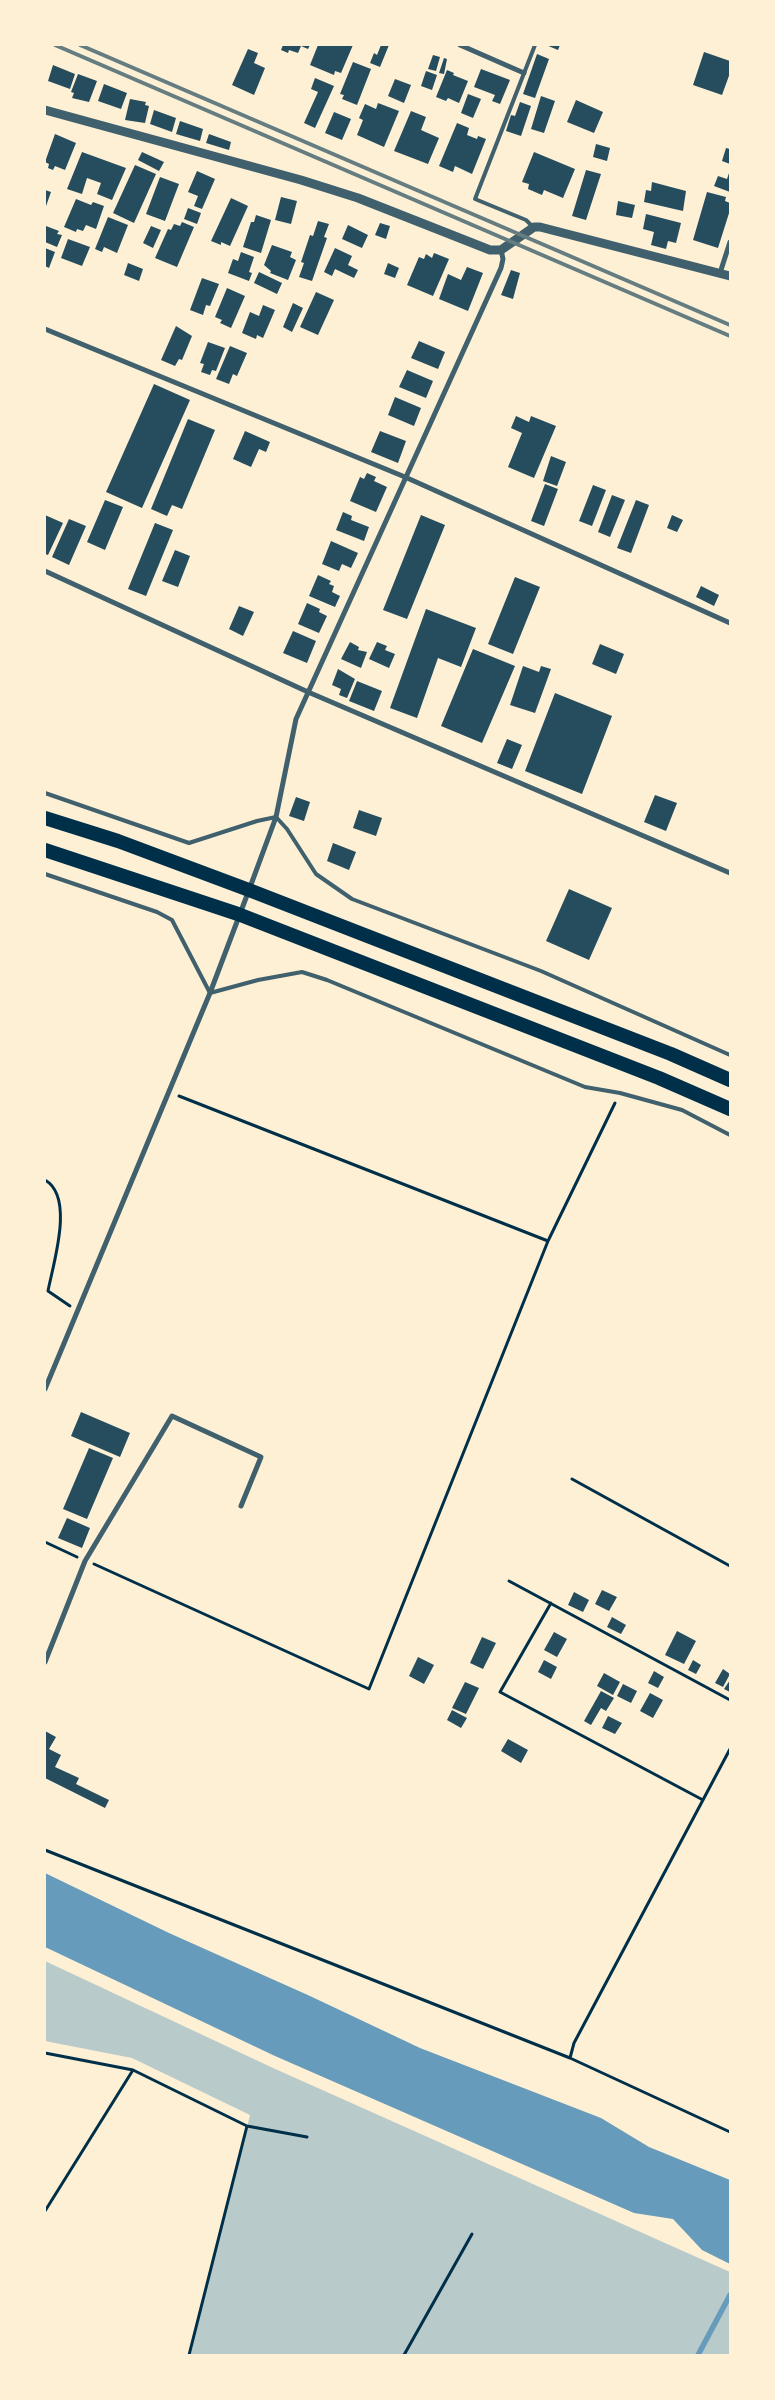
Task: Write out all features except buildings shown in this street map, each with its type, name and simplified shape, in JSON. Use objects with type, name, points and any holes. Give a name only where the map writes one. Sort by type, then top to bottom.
[{"type":"highway","points":[[45,818],[118,841],[249,890],[662,1051],[730,1080]]},
{"type":"highway","points":[[45,850],[238,914],[658,1078],[730,1109]]},
{"type":"street","points":[[460,45],[524,73]]},
{"type":"street","points":[[45,110],[301,180],[358,198],[481,248],[501,250],[534,227],[556,230],[730,276]]},
{"type":"street","points":[[720,273],[730,242]]},
{"type":"street","points":[[45,1389],[210,993],[238,914],[249,890],[276,817],[296,719],[404,477],[501,268],[503,259],[501,250]]},
{"type":"street","points":[[45,329],[404,477],[730,623]]},
{"type":"street","points":[[45,571],[308,692],[730,873]]},
{"type":"street","points":[[45,1662],[85,1561],[172,1416],[261,1457],[242,1506]]},
{"type":"lane","points":[[534,227],[526,220],[475,199],[535,45]]},
{"type":"lane","points":[[45,793],[189,843],[256,821],[276,817],[287,829],[316,874],[352,899],[541,971],[730,1055]]},
{"type":"lane","points":[[45,874],[158,912],[172,920],[210,993],[258,980],[302,972],[327,980],[585,1087],[620,1093],[682,1110],[730,1135]]},
{"type":"path","points":[[168,1091],[548,1241]]},
{"type":"path","points":[[45,1542],[369,1689],[548,1241],[620,1093]]},
{"type":"path","points":[[45,1180],[52,1184],[57,1197],[62,1228],[48,1291],[77,1311]]},
{"type":"path","points":[[572,1479],[730,1566]]},
{"type":"path","points":[[509,1581],[730,1700]]},
{"type":"path","points":[[550,1603],[500,1692],[702,1800]]},
{"type":"path","points":[[570,2058],[574,2043],[730,1749]]},
{"type":"path","points":[[45,1850],[570,2058],[730,2132]]},
{"type":"path","points":[[45,2053],[134,2070],[247,2126],[307,2137]]},
{"type":"path","points":[[45,2211],[134,2070]]},
{"type":"path","points":[[190,2355],[247,2126]]},
{"type":"path","points":[[404,2355],[472,2234]]},
{"type":"shaded area","points":[[45,1961],[273,2068],[730,2272],[730,2355],[190,2355],[250,2115],[132,2058],[45,2041]]},
{"type":"water","points":[[45,1873],[169,1933],[420,2048],[601,2118],[649,2147],[730,2180],[730,2264],[702,2250],[673,2219],[634,2213],[275,2056],[45,1947]]},
{"type":"waterway","points":[[698,2355],[730,2295]]},
{"type":"railway","points":[[55,45],[730,336]]},
{"type":"railway","points":[[80,45],[730,325]]}]
